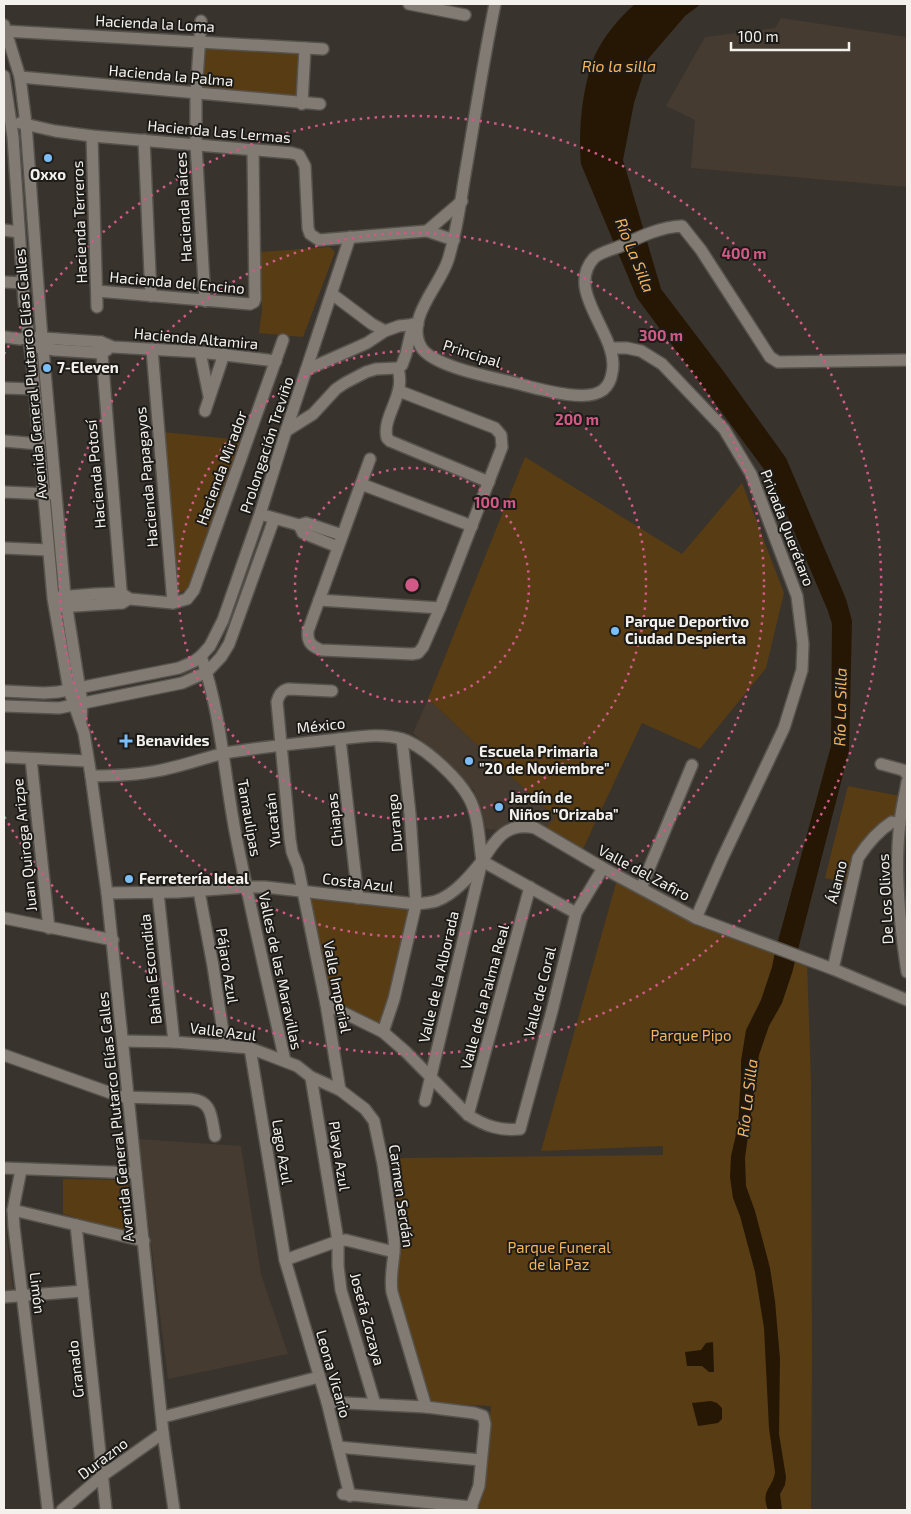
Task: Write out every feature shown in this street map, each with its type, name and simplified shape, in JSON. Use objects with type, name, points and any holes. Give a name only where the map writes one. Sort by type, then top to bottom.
[{"type":"street","points":[[409,4],[465,15]]},
{"type":"street","points":[[286,431],[313,414],[336,389],[345,383],[376,369],[398,368],[404,361],[416,324],[447,262],[454,240],[494,4]]},
{"type":"street","name":"Hacienda Raíces","points":[[201,21],[196,93],[196,144],[205,301]]},
{"type":"street","name":"Hacienda la Loma","points":[[5,29],[323,49]]},
{"type":"street","name":"Avenida General Plutarco Elías Calles","points":[[5,29],[20,77],[26,124],[42,343],[56,494],[60,602]]},
{"type":"street","points":[[302,104],[305,48]]},
{"type":"street","name":"Avenida General Plutarco Elías Calles","points":[[4,76],[19,232],[26,341],[34,389],[48,550],[60,602],[91,776],[107,893],[163,1417],[163,1432],[174,1510]]},
{"type":"street","name":"Hacienda la Palma","points":[[20,77],[302,104],[320,104]]},
{"type":"street","name":"Hacienda Las Lermas","points":[[7,120],[55,131],[92,136],[292,153],[299,155],[305,166],[308,228],[310,234],[320,240],[427,231],[454,240]]},
{"type":"street","name":"Hacienda Terreros","points":[[92,136],[97,307]]},
{"type":"street","points":[[144,140],[151,296]]},
{"type":"street","name":"Hacienda del Encino","points":[[97,291],[205,301],[250,304],[254,302],[253,150]]},
{"type":"street","points":[[427,231],[462,201]]},
{"type":"street","name":"Principal","points":[[416,324],[417,336],[422,348],[428,355],[440,362],[527,386],[577,395],[595,394],[603,390],[610,382],[614,368],[610,348],[590,305],[586,290],[586,272],[595,258],[645,234],[679,226],[701,250],[766,352],[778,362],[907,360]]},
{"type":"street","points":[[4,230],[19,232]]},
{"type":"street","name":"Prolongación Treviño","points":[[4,691],[44,693],[75,689],[178,668],[193,662],[210,646],[223,620],[260,514],[350,237]]},
{"type":"street","points":[[4,282],[23,283]]},
{"type":"street","points":[[332,294],[372,324],[385,331]]},
{"type":"street","points":[[24,301],[39,300]]},
{"type":"street","points":[[306,370],[367,343],[385,331],[399,326],[416,324]]},
{"type":"street","name":"Hacienda Altamira","points":[[4,338],[42,343],[224,354],[276,361]]},
{"type":"street","name":"Hacienda Mirador","points":[[177,602],[187,599],[194,590],[283,340]]},
{"type":"street","name":"Hacienda Potosí","points":[[101,347],[124,598]]},
{"type":"street","name":"Privada Querétaro","points":[[610,348],[627,348],[640,351],[662,364],[724,429],[752,474],[797,596],[803,644],[802,670],[787,720],[722,859],[702,920]]},
{"type":"street","name":"Hacienda Papagayos","points":[[152,349],[177,602]]},
{"type":"street","points":[[200,352],[209,397]]},
{"type":"street","points":[[204,411],[224,354]]},
{"type":"street","points":[[398,368],[399,391],[386,427],[387,438],[390,441],[488,482]]},
{"type":"street","points":[[4,388],[34,389]]},
{"type":"street","points":[[370,459],[308,631],[309,642],[313,647],[330,650],[412,654],[418,652],[423,647],[440,608],[502,447],[501,435],[495,428],[399,391]]},
{"type":"street","points":[[4,441],[39,444]]},
{"type":"street","points":[[361,484],[472,526]]},
{"type":"street","points":[[4,492],[56,494]]},
{"type":"street","points":[[260,514],[299,525],[306,524],[342,535]]},
{"type":"street","name":"Prolongación Treviño","points":[[4,706],[59,708],[182,682],[207,672],[221,658],[233,635],[274,519]]},
{"type":"street","points":[[299,525],[303,533],[338,546]]},
{"type":"street","points":[[4,548],[48,550]]},
{"type":"street","points":[[60,602],[124,598],[177,602]]},
{"type":"street","points":[[319,600],[440,608]]},
{"type":"street","points":[[201,656],[207,672],[224,753]]},
{"type":"street","name":"Yucatán","points":[[302,891],[290,839],[277,702],[283,691],[288,689],[332,692]]},
{"type":"street","name":"México","points":[[91,776],[128,776],[148,773],[224,753],[280,745],[378,736],[402,739],[418,747],[459,784],[470,799],[475,815],[482,861]]},
{"type":"street","name":"Chiapas","points":[[340,739],[358,898]]},
{"type":"street","name":"Durango","points":[[383,1032],[394,999],[416,904],[410,814],[402,739]]},
{"type":"street","name":"Tamaulipas","points":[[224,753],[235,829],[247,887]]},
{"type":"street","points":[[4,757],[88,761]]},
{"type":"street","name":"Juan Quiroga Arizpe","points":[[31,759],[49,928]]},
{"type":"street","points":[[881,764],[903,770],[907,774]]},
{"type":"street","points":[[641,888],[692,765]]},
{"type":"street","name":"De Los Olivos","points":[[907,782],[900,824],[900,918],[907,972]]},
{"type":"street","name":"Álamo","points":[[832,969],[858,858],[884,828],[892,822],[900,824]]},
{"type":"street","name":"Valle del Zafiro","points":[[482,861],[495,840],[503,834],[515,828],[526,826],[535,828],[603,868],[702,920],[832,969],[907,1000]]},
{"type":"street","points":[[478,834],[484,838],[495,840]]},
{"type":"street","points":[[482,861],[576,912]]},
{"type":"street","name":"Costa Azul","points":[[107,893],[158,893],[247,887],[302,891],[416,904],[436,901],[450,893],[482,861]]},
{"type":"street","name":"Valle de la Alborada","points":[[425,1101],[482,861]]},
{"type":"street","name":"Valle de Coral","points":[[468,1115],[488,1126],[503,1130],[520,1129],[576,912],[603,868]]},
{"type":"street","name":"Valles de las Maravillas","points":[[247,887],[285,1061]]},
{"type":"street","name":"Valle de la Palma Real","points":[[468,1115],[530,888]]},
{"type":"street","name":"Pájaro Azul","points":[[199,891],[225,1045]]},
{"type":"street","name":"Valle Imperial","points":[[302,891],[326,1004],[340,1090]]},
{"type":"street","name":"Bahía Escondida","points":[[158,893],[174,1042]]},
{"type":"street","points":[[4,918],[113,940]]},
{"type":"street","points":[[326,1004],[383,1032],[406,1052],[468,1115]]},
{"type":"street","name":"Valle Azul","points":[[123,1041],[174,1042],[250,1048],[297,1066],[311,1077],[340,1090]]},
{"type":"street","name":"Lago Azul","points":[[250,1048],[285,1260]]},
{"type":"street","points":[[4,1055],[106,1092],[129,1098],[191,1099],[201,1101],[208,1109],[215,1136]]},
{"type":"street","name":"Playa Azul","points":[[311,1077],[338,1241]]},
{"type":"street","name":"Carmen Serdán","points":[[340,1090],[365,1109],[374,1121],[383,1164],[394,1238],[391,1278],[392,1292],[426,1407]]},
{"type":"street","points":[[4,1168],[136,1173]]},
{"type":"street","name":"Limón","points":[[21,1170],[14,1210],[14,1227],[48,1510]]},
{"type":"street","points":[[14,1210],[144,1241]]},
{"type":"street","name":"Granado","points":[[76,1225],[106,1510]]},
{"type":"street","points":[[285,1260],[338,1241],[350,1240],[394,1252]]},
{"type":"street","name":"Josefa Zozaya","points":[[338,1241],[340,1290],[375,1404]]},
{"type":"street","name":"Leona Vicario","points":[[285,1260],[327,1402],[338,1447],[346,1495],[471,1508]]},
{"type":"street","points":[[4,1297],[83,1291]]},
{"type":"street","points":[[163,1417],[319,1377]]},
{"type":"street","points":[[327,1402],[426,1407],[474,1412],[483,1416],[485,1424],[479,1486],[471,1508]]},
{"type":"street","name":"Durazno","points":[[62,1510],[102,1476],[163,1432]]},
{"type":"street","points":[[338,1447],[481,1460]]},
{"type":"shaded area","points":[[781,18],[907,37],[907,187],[691,168],[695,120],[666,106],[705,37],[775,28]]},
{"type":"shaded area","name":"Escuela Primaria \"20 de Noviembre\"","points":[[428,699],[557,819],[545,828],[521,816],[497,830],[478,828],[474,790],[413,733]]},
{"type":"shaded area","points":[[138,1139],[241,1146],[261,1274],[288,1354],[168,1379]]},
{"type":"shaded area","points":[[4,1211],[13,1290],[4,1290]]},
{"type":"green space","points":[[204,47],[298,51],[296,97],[202,89]]},
{"type":"green space","points":[[330,247],[335,252],[303,337],[259,333],[262,309],[260,252]]},
{"type":"green space","points":[[163,432],[241,440],[188,588],[180,593],[175,587]]},
{"type":"green space","name":"Parque Deportivo Ciudad Despierta","points":[[525,457],[682,554],[742,483],[784,593],[766,668],[700,749],[642,723],[582,851],[545,828],[556,818],[428,699]]},
{"type":"green space","points":[[848,786],[905,797],[900,824],[892,822],[864,849],[851,884],[825,878]]},
{"type":"green space","points":[[618,876],[707,922],[807,960],[811,1082],[811,1510],[475,1510],[483,1494],[491,1406],[432,1403],[395,1286],[387,1172],[401,1158],[663,1155],[663,1146],[541,1151]]},
{"type":"green space","points":[[309,899],[411,909],[380,1027],[327,997]]},
{"type":"green space","points":[[63,1179],[128,1180],[132,1234],[63,1214]]},
{"type":"water","points":[[635,4],[701,4],[685,16],[648,59],[634,103],[623,160],[661,289],[786,458],[846,599],[852,621],[849,751],[792,973],[782,1003],[769,1026],[759,1055],[745,1158],[746,1186],[755,1211],[770,1268],[775,1301],[780,1359],[779,1434],[786,1477],[785,1485],[780,1494],[782,1510],[768,1510],[765,1498],[775,1472],[769,1428],[764,1328],[755,1272],[740,1216],[733,1198],[730,1177],[731,1156],[738,1126],[741,1061],[746,1030],[761,1000],[772,967],[831,746],[832,624],[772,480],[637,298],[581,164],[582,109],[587,81],[595,55],[607,34]]},
{"type":"water","points":[[713,1342],[714,1372],[709,1372],[702,1366],[687,1366],[685,1352],[701,1350],[706,1343]]},
{"type":"water","points":[[711,1401],[717,1403],[722,1408],[722,1419],[718,1423],[698,1426],[692,1403]]},
{"type":"place","name":"Oxxo","points":[[48,158]]},
{"type":"place","name":"7-Eleven","points":[[47,368]]},
{"type":"place","name":"Parque Deportivo Ciudad Despierta","points":[[615,631]]},
{"type":"place","name":"Benavides","points":[[126,741]]},
{"type":"place","name":"Escuela Primaria \"20 de Noviembre\"","points":[[469,761]]},
{"type":"place","name":"Jardín de Niños \"Orizaba\"","points":[[499,807]]},
{"type":"place","name":"Ferretería Ideal","points":[[129,879]]},
{"type":"water label","name":"Rio la silla","points":[[619,66]]},
{"type":"water label","name":"Río La Silla","points":[[635,255]]},
{"type":"water label","name":"Río La Silla","points":[[840,707]]},
{"type":"water label","name":"Río La Silla","points":[[747,1098]]},
{"type":"park label","name":"Parque Pipo","points":[[691,1036]]},
{"type":"park label","name":"Parque Funeral de la Paz","points":[[559,1256]]}]
